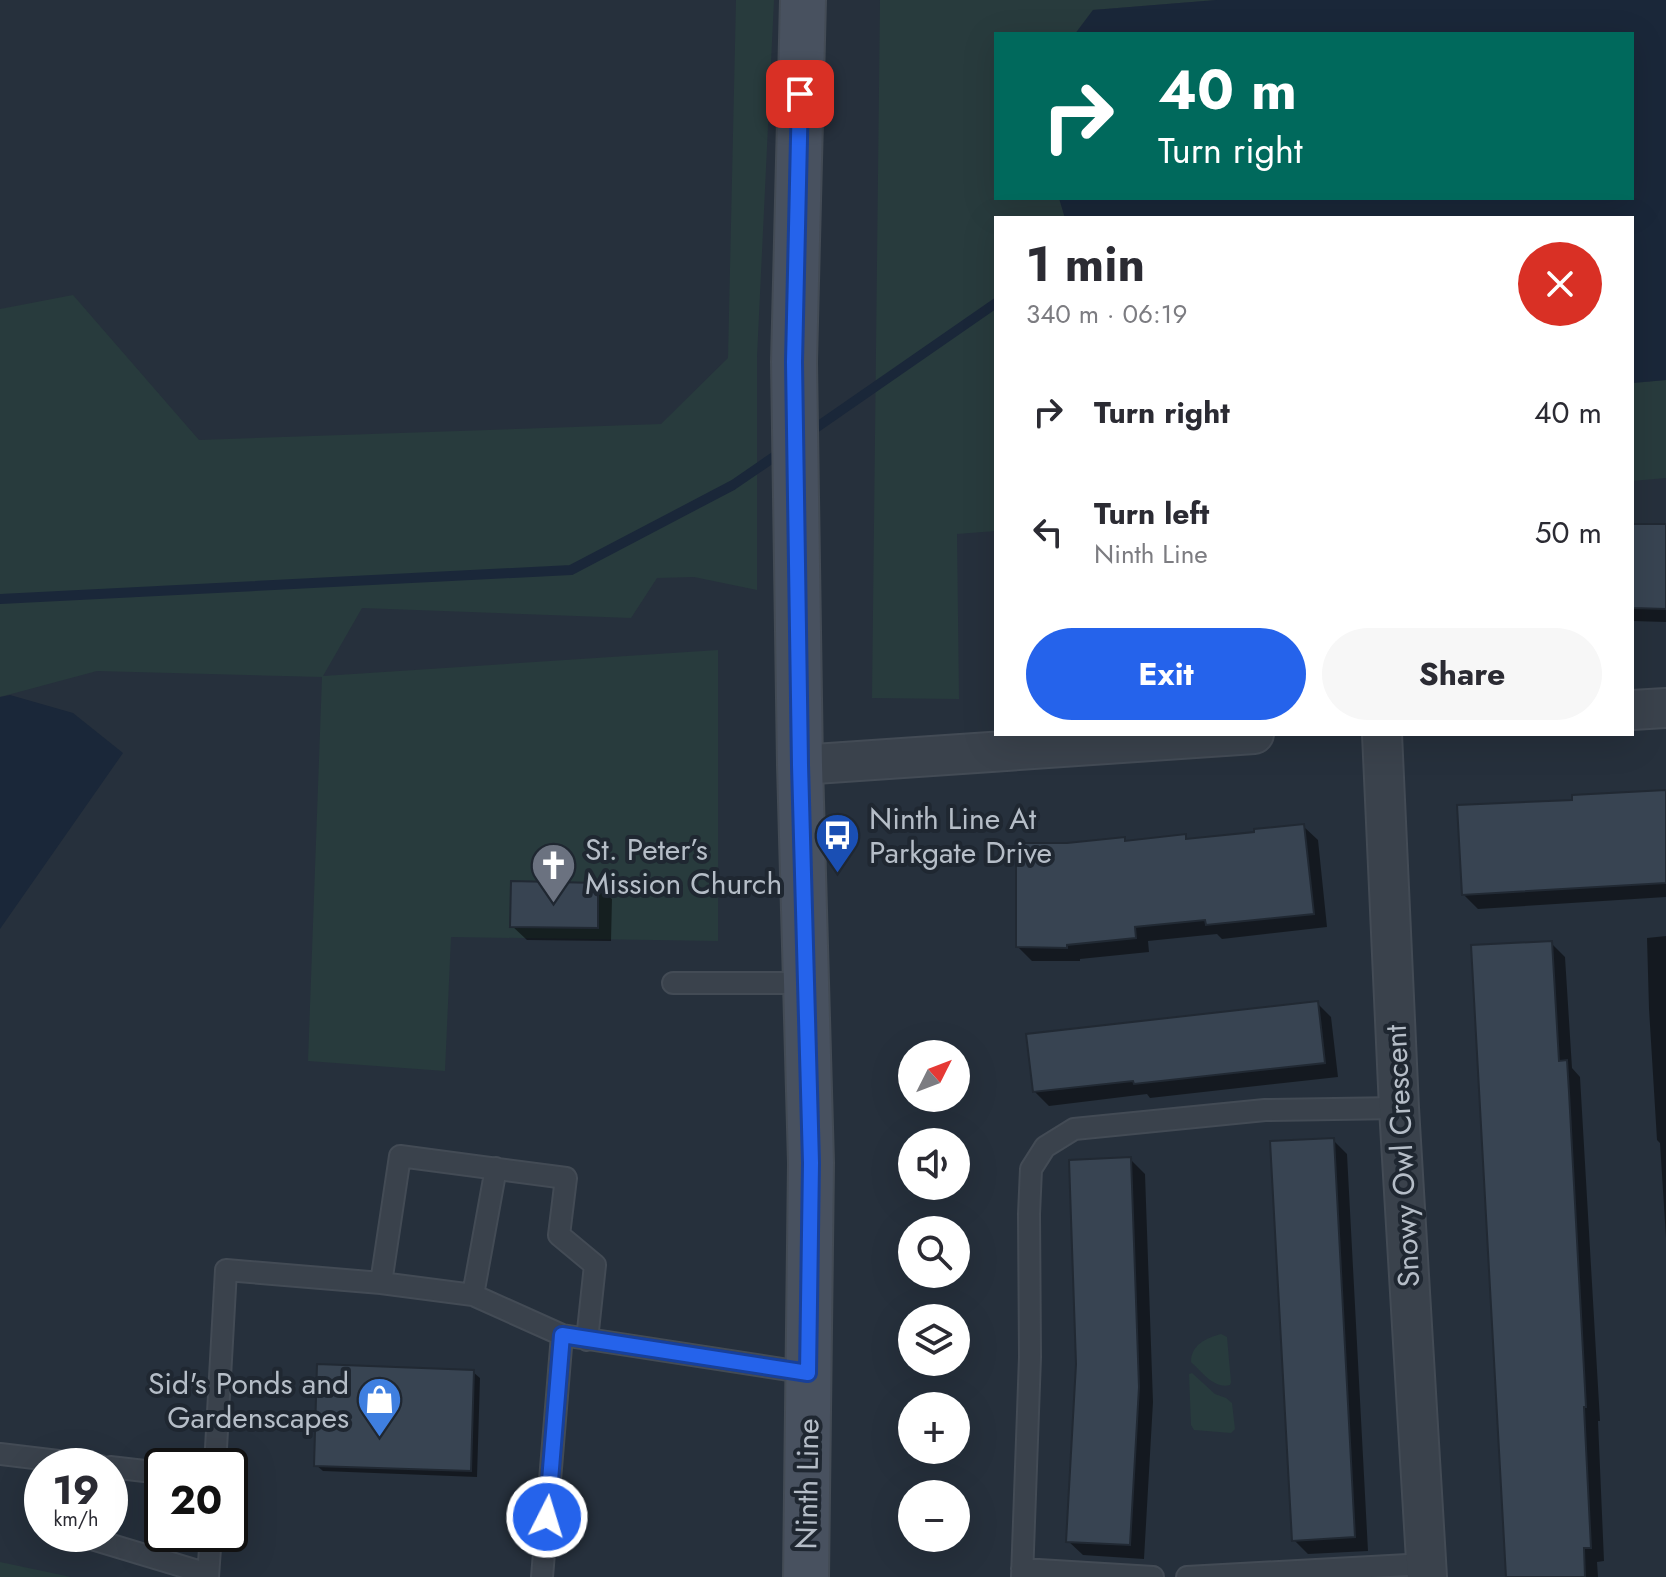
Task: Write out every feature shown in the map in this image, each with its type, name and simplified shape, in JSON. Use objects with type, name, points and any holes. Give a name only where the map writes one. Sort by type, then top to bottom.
[{"type":"main road","name":"Ninth Line","points":[[803,0],[794,362],[800,765],[811,1163],[806,1577]]},
{"type":"street","points":[[1634,710],[1666,708]]},
{"type":"street","points":[[800,765],[1225,736]]},
{"type":"street","name":"Snowy Owl Crescent","points":[[1382,736],[1399,1108],[1426,1571]]},
{"type":"lane","points":[[673,983],[806,983]]},
{"type":"lane","points":[[1153,1577],[1022,1573],[1030,1357],[1031,1169],[1045,1147],[1074,1129],[1265,1110],[1399,1108]]},
{"type":"lane","points":[[381,1283],[400,1156],[566,1178],[559,1235],[595,1265],[587,1340]]},
{"type":"lane","points":[[473,1295],[496,1168]]},
{"type":"lane","points":[[216,1448],[226,1270],[381,1283],[473,1295],[562,1335],[808,1373]]},
{"type":"lane","points":[[542,1577],[562,1335]]},
{"type":"lane","points":[[0,1454],[24,1457]]},
{"type":"lane","points":[[128,1551],[208,1576],[210,1552]]},
{"type":"lane","points":[[1187,1577],[1426,1571]]},
{"type":"shaded area","points":[[736,0],[774,0],[757,357],[757,590],[694,577],[657,578],[631,618],[362,608],[323,676],[718,650],[718,941],[451,937],[445,1071],[308,1061],[322,677],[97,671],[0,697],[0,309],[73,295],[199,440],[661,424],[728,358]]},
{"type":"shaded area","points":[[880,0],[1217,0],[1093,10],[1076,32],[994,32],[994,200],[1060,200],[1064,216],[994,216],[994,531],[957,534],[959,699],[872,698]]},
{"type":"shaded area","points":[[1666,380],[1666,478],[1634,481],[1634,383]]},
{"type":"shaded area","points":[[1221,1334],[1227,1337],[1231,1382],[1224,1386],[1204,1375],[1191,1362],[1200,1343]]},
{"type":"shaded area","points":[[1192,1373],[1215,1394],[1232,1403],[1235,1429],[1231,1433],[1194,1430],[1191,1425],[1189,1374]]},
{"type":"shaded area","points":[[0,1562],[71,1577],[0,1577]]},
{"type":"water","points":[[1217,0],[1666,0],[1666,380],[1634,383],[1634,216],[1064,216],[1060,200],[1634,200],[1634,32],[1076,32],[1093,10]]},
{"type":"water","points":[[10,695],[73,713],[123,753],[0,929],[0,697]]},
{"type":"building","points":[[1634,524],[1666,524],[1666,609],[1634,608]]},
{"type":"building","points":[[1666,790],[1666,883],[1462,895],[1457,805],[1572,800],[1572,795]]},
{"type":"building","points":[[1304,824],[1314,914],[1206,925],[1205,920],[1135,927],[1136,938],[1067,945],[1067,948],[1016,947],[1016,843],[1067,843],[1125,837],[1125,841],[1186,834],[1186,839]]},
{"type":"building","name":"St. Peter’s Mission Church","points":[[511,881],[598,883],[598,928],[510,927]]},
{"type":"building","points":[[1552,941],[1559,1061],[1567,1060],[1591,1548],[1584,1548],[1585,1577],[1506,1577],[1471,945]]},
{"type":"building","points":[[1318,1001],[1325,1063],[1033,1092],[1026,1034]]},
{"type":"building","points":[[1334,1138],[1355,1537],[1292,1541],[1270,1141]]},
{"type":"building","points":[[1131,1157],[1139,1387],[1130,1545],[1066,1542],[1076,1364],[1069,1160]]},
{"type":"building","points":[[317,1364],[474,1370],[471,1471],[314,1466]]},
{"type":"waterway","points":[[807,434],[994,304]]},
{"type":"waterway","points":[[0,599],[571,570],[733,485],[784,450]]},
{"type":"place","name":"Ninth Line At Parkgate Drive","points":[[838,874]]},
{"type":"place","name":"St. Peter’s Mission Church","points":[[554,905]]},
{"type":"place","name":"Sid's Ponds and Gardenscapes","points":[[380,1439]]},
{"type":"route","points":[[547,1517],[562,1335],[808,1373],[811,1163],[800,765],[794,362],[800,94]]}]
